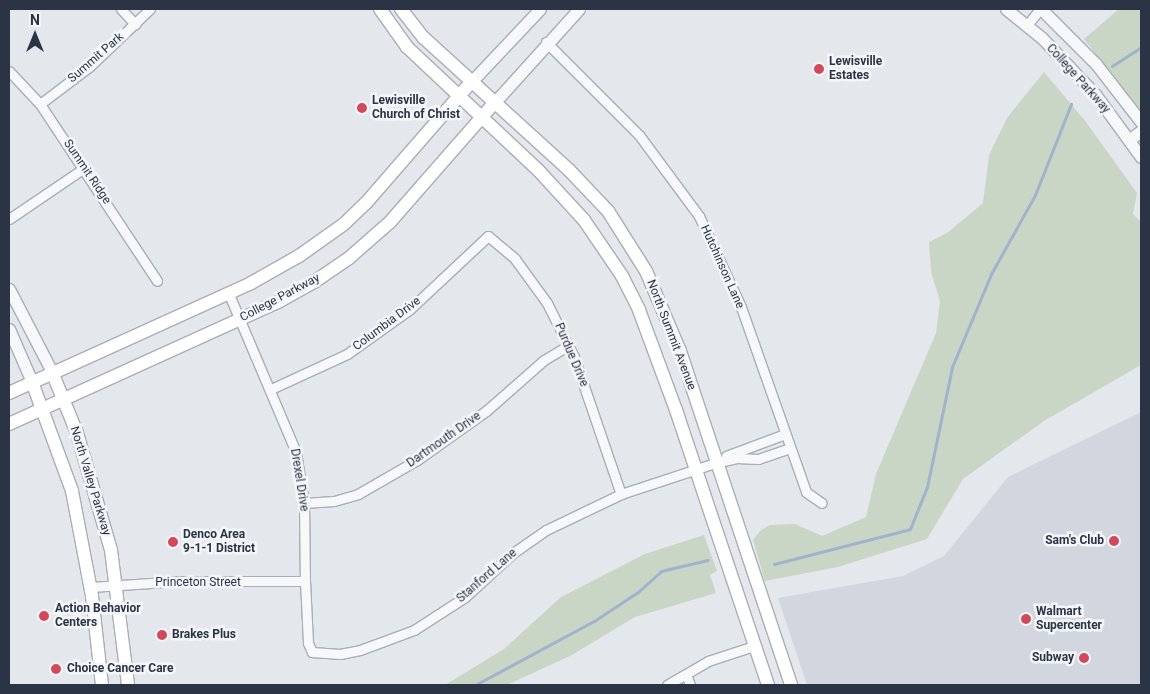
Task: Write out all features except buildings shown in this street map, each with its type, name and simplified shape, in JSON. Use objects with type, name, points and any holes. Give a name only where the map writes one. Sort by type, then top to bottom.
[{"type":"main road","name":"North Summit Avenue","points":[[380,9],[408,47],[458,98],[539,171],[584,220],[622,276],[639,310],[696,469],[768,685]]},
{"type":"main road","name":"North Summit Avenue","points":[[401,9],[424,38],[569,170],[623,232],[660,301],[680,351],[715,463],[791,685]]},
{"type":"main road","points":[[9,392],[275,271],[344,224],[471,82]]},
{"type":"main road","name":"College Parkway","points":[[9,424],[62,398],[240,319],[314,282],[349,258],[390,222],[494,103]]},
{"type":"main road","name":"North Valley Parkway","points":[[52,372],[77,433],[102,518],[116,585],[128,685]]},
{"type":"main road","name":"North Valley Parkway","points":[[32,382],[72,491],[90,587],[102,685]]},
{"type":"main road","points":[[754,646],[771,626]]},
{"type":"street","points":[[121,9],[135,24]]},
{"type":"street","name":"Summit Park","points":[[40,104],[89,67],[150,9]]},
{"type":"street","points":[[471,82],[540,9]]},
{"type":"street","name":"College Parkway","points":[[494,103],[546,42],[578,9]]},
{"type":"street","name":"College Parkway","points":[[1006,9],[1027,26],[1095,94],[1141,157]]},
{"type":"street","points":[[1027,26],[1041,9]]},
{"type":"street","name":"College Parkway","points":[[1041,9],[1096,64],[1141,122]]},
{"type":"street","name":"Hutchinson Lane","points":[[546,42],[639,135],[699,216],[741,307],[806,492],[822,503]]},
{"type":"street","name":"Summit Ridge","points":[[9,71],[40,104],[157,281]]},
{"type":"street","points":[[1130,140],[1141,131]]},
{"type":"street","points":[[9,219],[84,168]]},
{"type":"street","name":"Purdue Drive","points":[[488,236],[520,266],[547,303],[569,345],[621,494]]},
{"type":"street","name":"Columbia Drive","points":[[271,389],[312,373],[355,348],[410,309],[488,236]]},
{"type":"street","name":"North Valley Parkway","points":[[9,289],[52,372]]},
{"type":"street","name":"Drexel Drive","points":[[228,292],[294,444],[304,503],[308,643],[312,652]]},
{"type":"street","name":"North Valley Parkway","points":[[9,329],[32,382]]},
{"type":"street","name":"Dartmouth Drive","points":[[304,503],[334,501],[358,494],[409,465],[452,437],[544,360],[569,345]]},
{"type":"street","name":"Stanford Lane","points":[[715,463],[730,454],[785,434]]},
{"type":"street","name":"Stanford Lane","points":[[312,652],[340,654],[360,650],[414,630],[465,597],[513,553],[546,530],[621,494],[715,463],[737,458],[758,459],[790,448]]},
{"type":"street","name":"Princeton Street","points":[[90,587],[181,581],[305,581]]},
{"type":"street","points":[[667,685],[718,657],[754,646]]},
{"type":"street","points":[[686,674],[690,685]]},
{"type":"shaded area","points":[[1141,412],[1141,685],[807,685],[778,598],[903,576],[944,556],[1008,477]]},
{"type":"green space","points":[[1119,9],[1141,9],[1141,113],[1084,39]]},
{"type":"green space","points":[[1044,72],[1086,122],[1137,193],[1133,214],[1141,222],[1141,365],[1044,421],[963,479],[927,539],[838,567],[765,581],[753,540],[761,530],[770,525],[795,524],[822,536],[866,517],[876,474],[936,333],[940,301],[931,272],[929,242],[947,233],[983,203],[989,155],[1007,118]]},
{"type":"green space","points":[[704,535],[717,571],[710,575],[716,593],[635,617],[572,655],[507,685],[445,685],[504,649],[561,597],[645,554]]},
{"type":"waterway","points":[[1112,66],[1141,47]]},
{"type":"waterway","points":[[774,564],[910,529],[927,487],[952,367],[991,274],[1035,195],[1071,104]]},
{"type":"waterway","points":[[475,685],[594,621],[638,592],[661,571],[708,560]]},
{"type":"place","name":"Lewisville Estates","points":[[819,69]]},
{"type":"place","name":"Lewisville Church of Christ","points":[[362,108]]},
{"type":"place","name":"Sam's Club","points":[[1114,541]]},
{"type":"place","name":"Denco Area 9-1-1 District","points":[[173,542]]},
{"type":"place","name":"Action Behavior Centers","points":[[44,616]]},
{"type":"place","name":"Walmart Supercenter","points":[[1026,619]]},
{"type":"place","name":"Brakes Plus","points":[[162,635]]},
{"type":"place","name":"Subway","points":[[1084,658]]},
{"type":"place","name":"Choice Cancer Care","points":[[56,669]]}]
